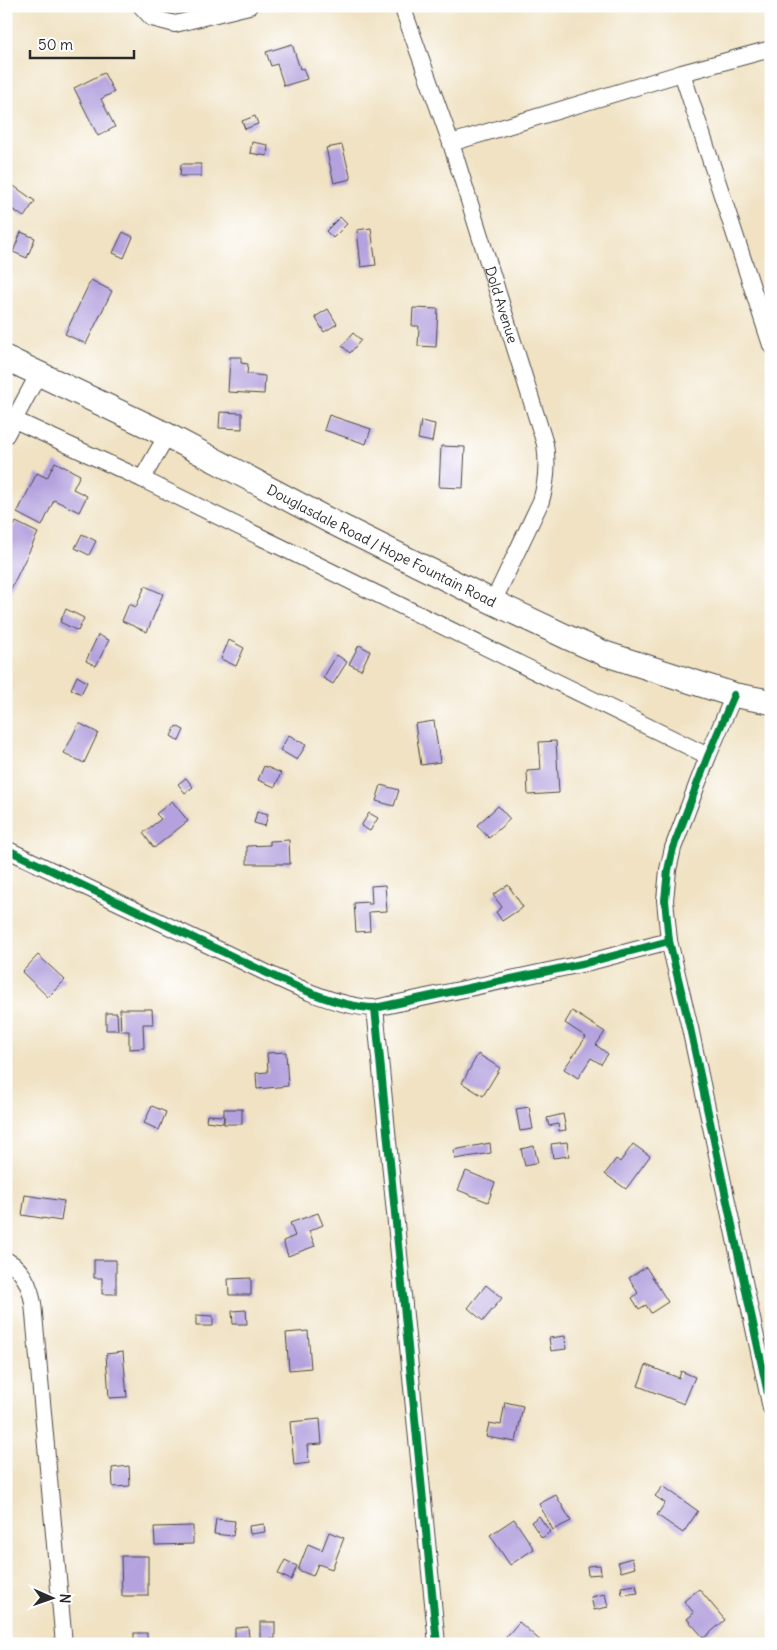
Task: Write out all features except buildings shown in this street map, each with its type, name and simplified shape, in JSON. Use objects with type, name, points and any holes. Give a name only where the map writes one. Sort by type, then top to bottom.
[{"type":"main road","name":"Douglasdale Road / Hope Fountain Road","points":[[6,358],[167,434],[330,521],[569,638],[606,654],[734,695],[771,702]]},
{"type":"street","points":[[141,6],[152,18],[175,24],[250,6]]},
{"type":"street","name":"Dold Avenue","points":[[402,6],[451,143],[542,432],[546,455],[546,484],[541,501],[493,602]]},
{"type":"street","points":[[451,143],[771,49]]},
{"type":"street","points":[[682,74],[771,345]]},
{"type":"street","points":[[6,435],[10,418],[39,373]]},
{"type":"street","points":[[10,418],[142,480],[708,756]]},
{"type":"street","points":[[142,480],[167,434]]},
{"type":"street","points":[[734,695],[708,756],[674,848],[668,870],[665,900],[669,941],[690,1028],[771,1408]]},
{"type":"street","points":[[6,849],[274,976],[336,1002],[364,1008],[375,1008],[586,963],[669,941]]},
{"type":"street","points":[[375,1008],[437,1644]]},
{"type":"street","points":[[6,1260],[18,1268],[24,1276],[33,1303],[64,1644]]},
{"type":"cycle path","points":[[734,695],[708,756],[673,848],[668,870],[665,900],[669,941],[690,1028],[771,1408]]},
{"type":"cycle path","points":[[6,849],[316,995],[356,1006],[375,1008],[586,963],[669,941]]},
{"type":"cycle path","points":[[375,1008],[437,1644]]}]
